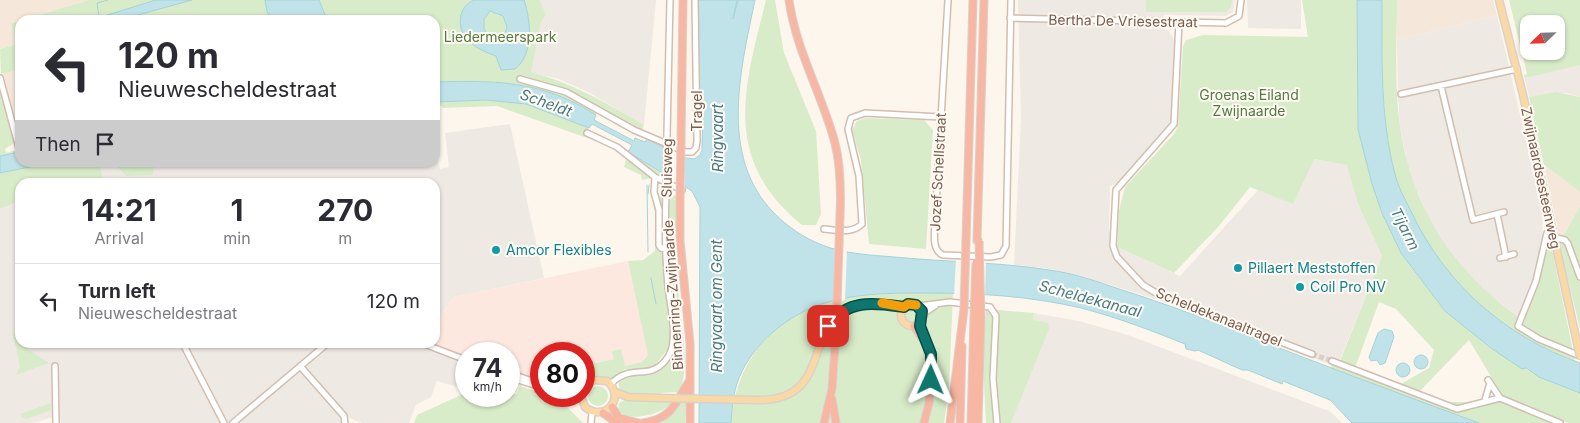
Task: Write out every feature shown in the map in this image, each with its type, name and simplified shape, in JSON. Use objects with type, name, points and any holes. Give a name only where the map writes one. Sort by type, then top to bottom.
[{"type":"highway","name":"Binnenring-Zwijnaarde","points":[[683,0],[680,240],[690,344],[690,423]]},
{"type":"highway","points":[[789,0],[796,36],[835,144],[839,166],[840,216],[836,332],[832,389],[824,423]]},
{"type":"highway","points":[[949,423],[963,306],[973,0]]},
{"type":"highway","points":[[971,423],[977,318],[984,0]]},
{"type":"highway","points":[[960,423],[962,318]]},
{"type":"highway","points":[[977,318],[982,423]]},
{"type":"highway","points":[[917,324],[927,359],[924,409],[919,423]]},
{"type":"highway","points":[[917,324],[932,361],[929,403],[924,423]]},
{"type":"highway","points":[[978,423],[979,364]]},
{"type":"highway","points":[[643,423],[661,418],[671,411],[691,379]]},
{"type":"highway","points":[[832,389],[836,423]]},
{"type":"highway","points":[[603,413],[613,410]]},
{"type":"highway","points":[[613,410],[625,421],[638,423]]},
{"type":"highway","points":[[613,410],[617,423]]},
{"type":"main road","name":"Zwijnaardsesteenweg","points":[[1499,0],[1517,69],[1580,356]]},
{"type":"main road","points":[[615,392],[628,397],[660,398],[771,400],[786,396],[804,382],[812,372],[823,336],[839,313],[859,304],[876,303],[890,305],[902,310]]},
{"type":"main road","points":[[911,304],[919,306],[923,314],[917,324],[904,323],[902,310],[911,304]]},
{"type":"main road","points":[[595,380],[598,379],[611,384],[615,392],[613,410]]},
{"type":"main road","points":[[585,407],[592,413],[603,413],[613,410],[628,397]]},
{"type":"street","name":"Sluisweg","points":[[611,384],[621,374],[643,372],[664,363],[671,350],[674,334],[666,249],[670,0]]},
{"type":"street","name":"Tragel","points":[[520,79],[566,92],[634,130],[686,152],[692,152],[696,148],[698,141],[695,0]]},
{"type":"street","name":"Jozef Schellstraat","points":[[948,0],[935,221],[937,251],[943,255],[1001,256],[1006,239],[1010,18]]},
{"type":"street","points":[[1010,18],[1011,0]]},
{"type":"street","name":"Bertha De Vriesestraat","points":[[1010,18],[1226,23],[1235,19],[1240,10],[1241,0]]},
{"type":"street","name":"Scheldekanaaltragel","points":[[1179,22],[1174,124],[1116,190],[1113,246],[1117,257],[1143,285],[1162,296],[1312,354]]},
{"type":"street","points":[[1400,94],[1517,69]]},
{"type":"street","points":[[0,78],[15,133]]},
{"type":"street","points":[[1441,86],[1473,220],[1504,212]]},
{"type":"street","points":[[824,229],[857,230],[862,224],[859,176],[848,129],[851,118],[865,113],[941,117]]},
{"type":"street","points":[[587,133],[618,147],[656,177],[682,190]]},
{"type":"street","points":[[656,177],[654,192],[659,210],[659,245],[661,248],[666,249]]},
{"type":"street","points":[[1497,214],[1503,257],[1514,254]]},
{"type":"street","points":[[1580,276],[1565,240],[1547,233],[1536,281],[1518,326],[1539,339],[1580,356]]},
{"type":"street","points":[[923,314],[939,303]]},
{"type":"street","points":[[919,306],[939,303],[990,307],[996,316],[994,379],[997,423]]},
{"type":"street","points":[[185,348],[224,423]]},
{"type":"street","points":[[233,423],[321,348]]},
{"type":"street","points":[[435,348],[455,356]]},
{"type":"street","points":[[1332,361],[1457,409],[1485,400],[1500,398],[1560,423]]},
{"type":"street","points":[[55,366],[56,423]]},
{"type":"street","points":[[300,366],[344,416],[345,423]]},
{"type":"street","points":[[1485,400],[1489,382],[1500,398]]},
{"type":"street","points":[[591,422],[592,413]]},
{"type":"shaded area","points":[[0,0],[89,0],[38,15],[15,15],[15,22],[11,23],[15,35],[15,45],[0,49]]},
{"type":"shaded area","points":[[540,0],[656,0],[644,125],[588,92],[559,79],[530,72],[541,22],[546,15]]},
{"type":"shaded area","points":[[1018,0],[1235,0],[1233,12],[1226,16],[1164,15],[1165,30],[1169,31],[1175,42],[1172,118],[1167,129],[1117,183],[1110,186],[1109,230],[1117,247],[1180,276],[1258,190],[1264,192],[1304,177],[1314,159],[1348,165],[1358,204],[1382,256],[1337,367],[1162,301],[1078,275],[1014,265],[1021,119]]},
{"type":"shaded area","points":[[1247,0],[1301,0],[1301,29],[1248,28]]},
{"type":"shaded area","points":[[1397,0],[1493,0],[1497,15],[1397,40]]},
{"type":"shaded area","points":[[1497,15],[1543,214],[1542,240],[1534,277],[1519,317],[1486,292],[1464,270],[1445,246],[1428,216],[1409,172],[1400,126],[1397,40]]},
{"type":"shaded area","points":[[1580,61],[1580,97],[1566,93],[1529,97],[1524,75]]},
{"type":"shaded area","points":[[15,71],[15,123],[1,74]]},
{"type":"shaded area","points":[[510,124],[544,278],[454,297],[440,315],[440,178],[103,178],[101,168],[117,167],[126,176],[152,175],[153,167],[440,167],[440,169],[449,167],[445,133]]},
{"type":"shaded area","points":[[1544,165],[1580,192],[1580,206],[1562,238],[1559,236]]},
{"type":"shaded area","points":[[15,203],[15,348],[425,348],[455,359],[455,386],[437,381],[431,397],[416,405],[409,423],[362,423],[347,417],[345,423],[61,423],[59,415],[34,423],[0,423],[0,209]]},
{"type":"shaded area","points":[[628,261],[649,350],[648,355],[642,362],[625,366],[614,359],[595,363],[595,342],[530,342],[530,379],[520,376],[520,342],[455,342],[455,355],[437,348],[440,348],[440,315],[454,297]]},
{"type":"shaded area","points":[[1034,313],[1079,321],[1128,335],[1329,411],[1343,423],[1011,423],[1020,398]]},
{"type":"green space","name":"Liedermeerspark","points":[[89,0],[540,0],[546,15],[541,22],[531,72],[561,82],[603,101],[644,125],[642,130],[600,108],[596,115],[557,95],[538,89],[499,83],[440,82],[440,15],[39,15]]},
{"type":"green space","points":[[766,0],[775,0],[784,53],[816,131],[821,214],[816,225],[802,225],[776,200],[759,174],[749,148],[745,121],[746,92]]},
{"type":"green space","points":[[1146,0],[1232,0],[1231,7],[1226,12],[1146,12]]},
{"type":"green space","name":"Groenas Eiland Zwijnaarde","points":[[1302,0],[1357,0],[1358,129],[1372,184],[1401,253],[1445,311],[1491,348],[1539,377],[1580,393],[1580,423],[1568,423],[1502,395],[1469,340],[1419,392],[1445,402],[1468,402],[1470,410],[1498,400],[1554,423],[1479,423],[1331,368],[1332,365],[1338,366],[1382,256],[1358,204],[1347,165],[1314,159],[1293,204],[1250,187],[1219,226],[1174,273],[1117,247],[1119,211],[1125,187],[1174,134],[1178,126],[1183,46],[1186,40],[1203,35],[1308,37]],"holes":[[[1379,302],[1396,309],[1434,350],[1429,368],[1399,385],[1355,368]]]},
{"type":"green space","points":[[1382,0],[1397,0],[1396,79],[1400,126],[1414,183],[1425,209],[1455,258],[1495,299],[1519,317],[1519,326],[1522,327],[1538,283],[1547,245],[1551,244],[1575,361],[1548,350],[1522,336],[1477,302],[1438,259],[1409,209],[1396,178],[1387,131],[1383,87]]},
{"type":"green space","points":[[1509,0],[1580,0],[1580,65],[1525,78],[1524,75],[1527,74],[1524,60],[1565,60],[1565,15],[1520,15],[1520,45]]},
{"type":"green space","points":[[15,22],[15,37],[11,23]]},
{"type":"green space","points":[[15,45],[15,71],[1,74],[0,49]]},
{"type":"green space","points":[[0,82],[15,140],[14,143],[5,149],[6,153],[15,150],[15,153],[0,156]]},
{"type":"green space","points":[[1556,92],[1580,97],[1580,192],[1544,165],[1529,97]]},
{"type":"green space","points":[[486,100],[526,104],[589,128],[587,133],[627,154],[628,152],[663,174],[663,177],[659,176],[642,180],[641,175],[624,167],[627,156],[613,147],[497,106],[443,108],[440,106],[440,102]]},
{"type":"green space","points":[[866,118],[924,120],[933,130],[926,249],[869,244],[861,160],[852,130],[857,121]]},
{"type":"green space","points":[[29,167],[102,167],[103,178],[15,178],[15,203],[0,209],[0,173]]},
{"type":"green space","points":[[117,167],[154,167],[153,175],[126,176]]},
{"type":"green space","points":[[669,192],[676,196],[677,271],[685,357],[683,381],[680,392],[660,393],[660,395],[626,394],[619,390],[619,379],[626,375],[643,375],[658,370],[669,359],[676,343],[668,252]]},
{"type":"green space","points":[[663,193],[664,274],[671,334],[668,349],[655,365],[643,369],[625,369],[610,380],[598,376],[595,377],[595,363],[614,359],[612,351],[621,349],[625,366],[642,362],[648,355],[628,261],[643,260],[655,251],[655,213],[651,194]]},
{"type":"green space","points":[[1580,206],[1580,273],[1562,238]]},
{"type":"green space","points":[[1558,241],[1565,242],[1580,276],[1580,328]]},
{"type":"green space","points":[[953,293],[949,387],[944,423],[731,423],[734,400],[750,360],[776,329],[793,317],[813,307],[835,300],[863,295]]},
{"type":"green space","points":[[986,309],[1034,313],[1033,320],[1048,323],[1049,329],[1011,423],[986,423],[983,364]]},
{"type":"green space","points":[[16,348],[26,348],[49,363],[16,375],[20,367]]},
{"type":"green space","points":[[520,386],[530,389],[530,407],[567,407],[583,423],[414,423],[417,415],[455,398],[455,407],[520,407]]},
{"type":"green space","points":[[595,387],[602,387],[608,396],[605,403],[595,405]]},
{"type":"green space","points":[[625,400],[674,402],[662,410],[638,417],[624,415],[618,411],[619,403]]},
{"type":"green space","points":[[51,403],[51,410],[27,419],[23,418],[20,414]]},
{"type":"green space","points":[[680,403],[686,403],[685,423],[657,423],[672,414]]},
{"type":"water","points":[[156,0],[192,0],[138,15],[107,15]]},
{"type":"water","points":[[265,0],[319,0],[325,15],[269,15]]},
{"type":"water","points":[[524,0],[529,27],[528,46],[521,63],[515,69],[501,70],[496,56],[475,46],[465,37],[460,23],[461,15],[466,6],[472,1]],"holes":[[[490,11],[503,16],[507,27],[504,37],[498,42],[493,43],[484,29],[484,19]]]},
{"type":"water","points":[[697,0],[737,0],[733,19],[738,0],[755,0],[744,54],[738,111],[745,165],[757,190],[774,213],[809,239],[831,248],[858,254],[1011,265],[1076,275],[1190,314],[1479,423],[1352,423],[1330,400],[1283,381],[1282,384],[1248,370],[1242,370],[1198,350],[1186,349],[1185,344],[1107,315],[1062,304],[1023,298],[926,293],[881,294],[836,300],[806,310],[792,318],[766,339],[746,364],[735,389],[731,423],[699,423],[700,207],[692,191],[628,152],[632,145],[592,124],[589,128],[526,104],[486,100],[440,102],[440,82],[499,83],[538,89],[577,104],[596,115],[594,120],[634,141],[635,138],[645,142],[647,139],[686,158],[694,159],[700,155],[702,150],[703,105],[699,102]]},
{"type":"water","name":"Tijarm","points":[[1357,0],[1382,0],[1384,109],[1390,153],[1399,187],[1424,236],[1440,260],[1479,304],[1526,338],[1552,352],[1580,363],[1580,393],[1539,377],[1526,368],[1522,369],[1491,348],[1445,311],[1401,253],[1382,213],[1372,184],[1358,129]]},
{"type":"water","points":[[15,153],[15,167],[29,167],[0,173],[0,156]]},
{"type":"water","points":[[1384,329],[1392,331],[1394,337],[1385,363],[1380,365],[1377,360],[1371,361],[1369,357],[1378,333]]},
{"type":"water","points":[[1418,355],[1424,355],[1428,362],[1424,369],[1418,369],[1414,365],[1414,359]]},
{"type":"water","points":[[1400,363],[1406,363],[1410,370],[1406,377],[1400,377],[1396,373],[1396,367]]},
{"type":"pier","points":[[663,144],[685,155],[685,189],[663,177]]},
{"type":"pier","points":[[836,246],[847,248],[845,300],[834,303]]},
{"type":"pier","points":[[956,259],[986,261],[985,297],[954,296]]},
{"type":"waterway","points":[[99,15],[97,3],[108,0]]},
{"type":"waterway","points":[[647,185],[648,252]]},
{"type":"waterway","points":[[648,194],[649,185]]},
{"type":"waterway","points":[[651,278],[656,304]]},
{"type":"tunnel","points":[[1312,354],[1332,361]]},
{"type":"slow traffic","points":[[882,303],[904,307],[908,304],[916,305]]},
{"type":"place","name":"Amcor Flexibles","points":[[496,250]]},
{"type":"place","name":"Pillaert Meststoffen","points":[[1238,268]]},
{"type":"place","name":"Coil Pro NV","points":[[1300,287]]},
{"type":"route","points":[[828,326],[839,313],[859,304],[882,303],[904,307],[908,304],[916,305],[922,311],[923,317],[920,326],[930,347],[932,361],[931,380]]},
{"type":"water label","name":"Scheldt","points":[[546,103]]},
{"type":"water label","name":"Ringvaart","points":[[718,138]]},
{"type":"water label","name":"Scheldekanaal","points":[[1090,299]]},
{"type":"water label","name":"Ringvaart om Gent","points":[[717,306]]}]
